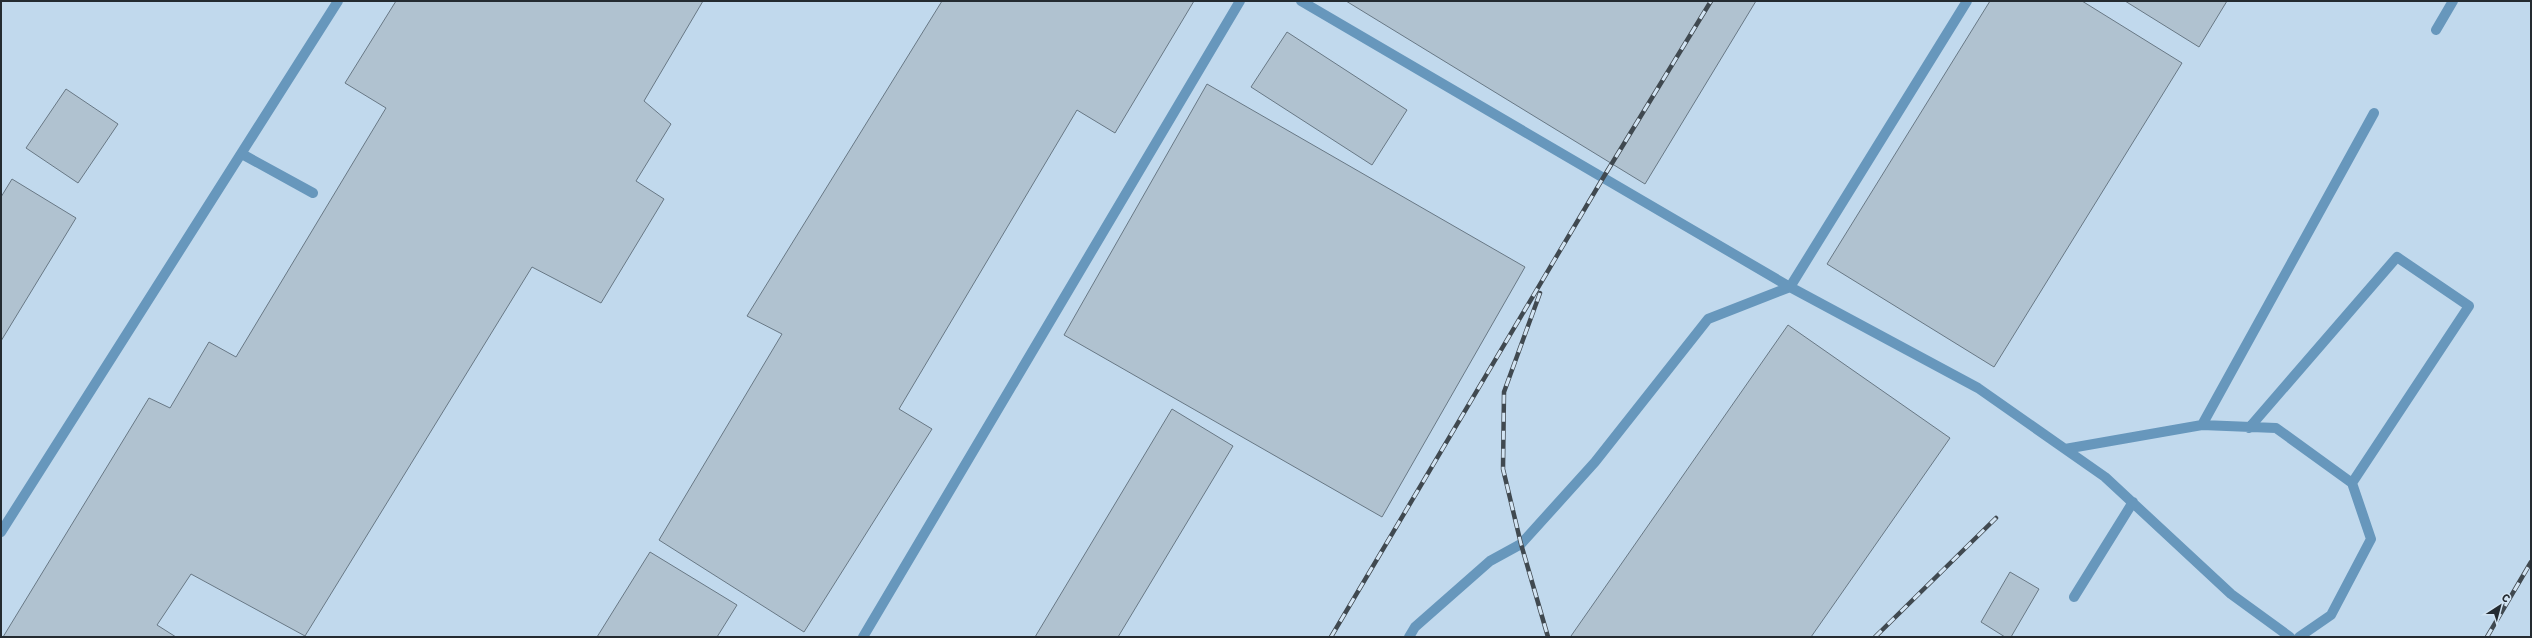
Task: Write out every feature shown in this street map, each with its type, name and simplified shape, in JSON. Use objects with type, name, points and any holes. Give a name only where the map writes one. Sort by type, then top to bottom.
[{"type":"lane","points":[[1,532],[338,1]]},
{"type":"lane","points":[[863,637],[1240,1]]},
{"type":"lane","points":[[1301,1],[1790,287],[1978,388],[2105,477],[2231,594],[2290,637]]},
{"type":"lane","points":[[1409,637],[1415,627],[1490,561],[1521,544],[1595,462],[1708,319],[1790,287],[1967,1]]},
{"type":"lane","points":[[2436,30],[2453,1]]},
{"type":"lane","points":[[2202,425],[2374,113]]},
{"type":"lane","points":[[242,154],[313,193]]},
{"type":"lane","points":[[2249,428],[2397,257],[2469,306],[2352,483]]},
{"type":"lane","points":[[2065,449],[2202,425],[2276,428],[2352,483],[2372,539],[2331,615],[2299,637]]},
{"type":"lane","points":[[2074,597],[2133,502]]},
{"type":"shaded area","points":[[1,1],[2531,1],[2531,637],[1,637]]},
{"type":"building","points":[[396,1],[703,1],[644,101],[671,124],[636,181],[664,199],[601,303],[532,267],[305,636],[191,574],[157,625],[176,637],[3,637],[149,398],[170,408],[209,342],[236,357],[386,108],[345,83]]},
{"type":"building","points":[[942,1],[1194,1],[1115,133],[1077,110],[899,409],[932,429],[804,632],[659,540],[782,334],[747,316]]},
{"type":"building","points":[[1346,1],[1756,1],[1645,184]]},
{"type":"building","points":[[1990,1],[2082,1],[2182,63],[1994,367],[1827,264]]},
{"type":"building","points":[[2125,1],[2227,1],[2199,47]]},
{"type":"building","points":[[1287,32],[1407,110],[1372,165],[1251,87]]},
{"type":"building","points":[[1207,84],[1525,267],[1382,517],[1064,335]]},
{"type":"building","points":[[66,89],[118,124],[78,183],[26,148]]},
{"type":"building","points":[[12,179],[76,218],[1,341],[1,197]]},
{"type":"building","points":[[1788,325],[1950,438],[1811,637],[1571,636]]},
{"type":"building","points":[[1172,409],[1233,446],[1118,637],[1035,637]]},
{"type":"building","points":[[650,552],[737,605],[717,637],[597,637]]},
{"type":"building","points":[[2010,572],[2039,589],[2011,637],[2005,637],[1981,622]]},
{"type":"railway","points":[[1331,637],[1603,178],[1711,1]]},
{"type":"railway","points":[[1540,293],[1504,392],[1503,469],[1521,544],[1548,637]]},
{"type":"railway","points":[[1875,637],[1996,518]]},
{"type":"railway","points":[[2487,637],[2531,562]]}]
